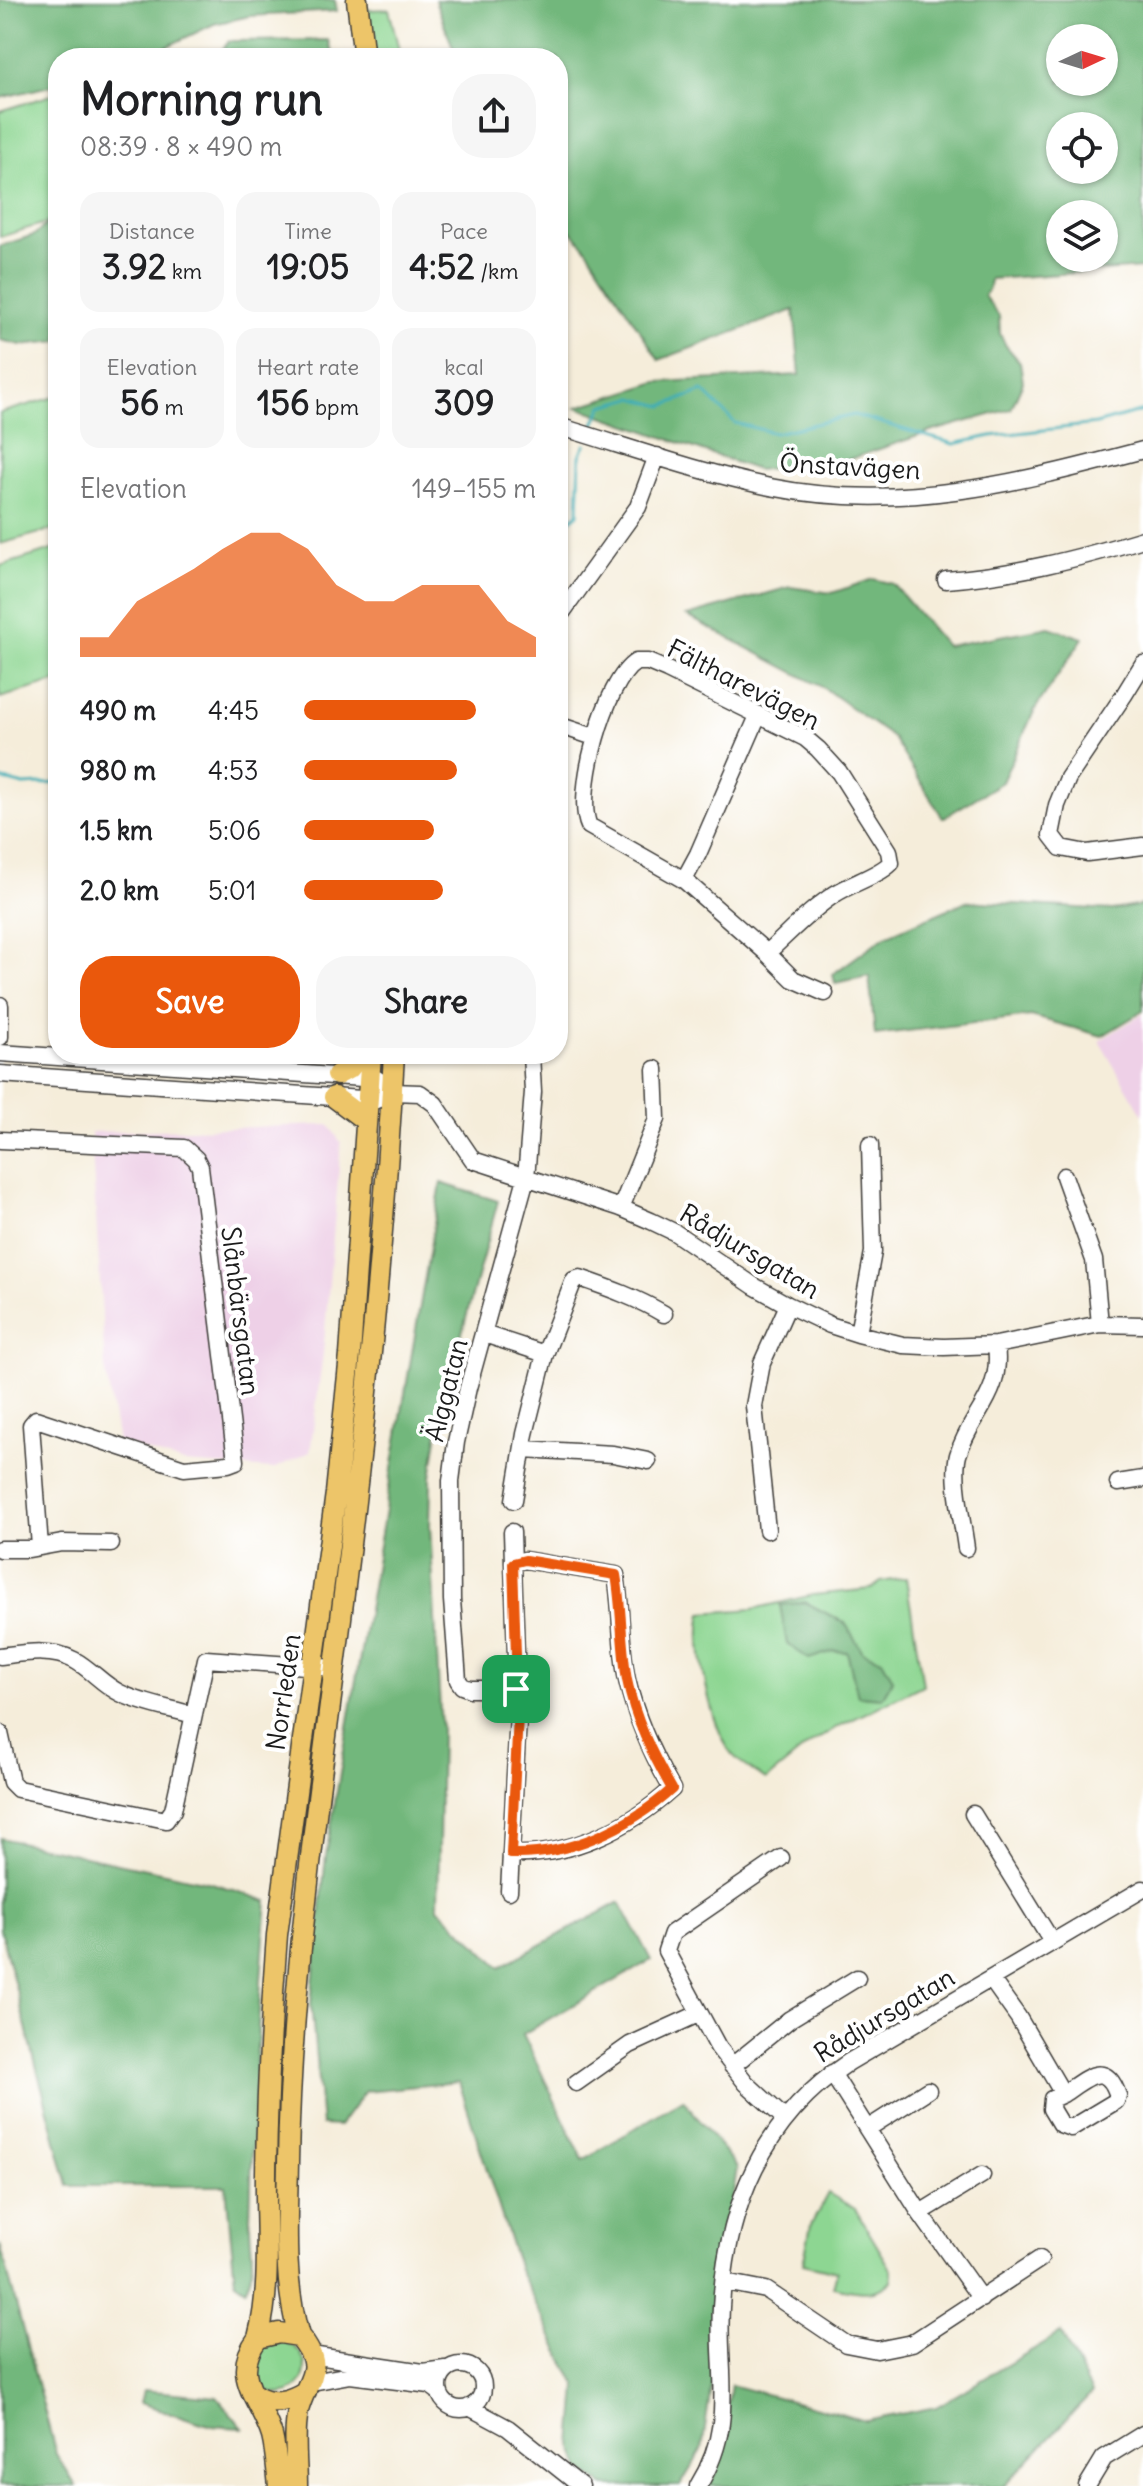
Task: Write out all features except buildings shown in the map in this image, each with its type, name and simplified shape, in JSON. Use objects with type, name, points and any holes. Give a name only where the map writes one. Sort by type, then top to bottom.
[{"type":"main road","points":[[346,0],[351,48]]},
{"type":"main road","points":[[357,0],[363,48]]},
{"type":"main road","points":[[337,1075],[353,1064]]},
{"type":"main road","name":"Norrleden","points":[[258,2338],[266,2310],[266,2171],[273,1978],[290,1824],[328,1564],[350,1355],[370,1064]]},
{"type":"main road","name":"Norrleden","points":[[299,2336],[289,2289],[287,2202],[291,2059],[306,1880],[367,1406],[393,1064]]},
{"type":"main road","points":[[334,1097],[366,1121]]},
{"type":"main road","points":[[279,2486],[272,2437],[245,2375],[247,2352],[258,2338],[279,2333],[299,2336],[311,2355],[309,2387],[298,2412],[297,2486]]},
{"type":"main road","points":[[256,2396],[281,2402],[309,2387]]},
{"type":"street","name":"Önstavägen","points":[[568,429],[770,487],[819,494],[908,497],[976,490],[1037,478],[1143,450]]},
{"type":"street","points":[[568,604],[638,507],[657,456]]},
{"type":"street","points":[[946,580],[1034,569],[1143,539]]},
{"type":"street","name":"Fältharevägen","points":[[767,953],[830,897],[855,881],[884,871],[891,863],[889,851],[839,772],[805,738],[648,662],[629,665],[613,687],[594,737],[586,806],[589,826],[684,880],[793,979],[825,993]]},
{"type":"street","points":[[1143,664],[1068,778],[1057,805],[1051,835],[1061,848],[1087,853],[1143,846]]},
{"type":"street","points":[[684,880],[758,716]]},
{"type":"street","points":[[568,728],[594,737]]},
{"type":"street","points":[[0,1005],[0,1037]]},
{"type":"street","points":[[0,1053],[48,1056]]},
{"type":"street","points":[[168,1064],[337,1075],[369,1089]]},
{"type":"street","name":"Älggatan","points":[[516,1689],[470,1689],[458,1680],[452,1600],[451,1481],[462,1415],[526,1178],[533,1092],[532,1064]]},
{"type":"street","points":[[621,1208],[657,1119],[655,1069]]},
{"type":"street","points":[[0,1074],[334,1097],[369,1089],[377,1079],[392,1092]]},
{"type":"street","name":"Rådjursgatan","points":[[392,1092],[420,1093],[435,1104],[473,1160],[621,1208],[674,1232],[788,1305],[830,1325],[858,1334],[903,1345],[944,1347],[996,1345],[1100,1324],[1143,1325]]},
{"type":"street","name":"Slånbärsgatan","points":[[0,1140],[184,1148],[196,1159],[200,1167],[236,1461],[184,1468],[36,1419],[31,1425],[40,1547]]},
{"type":"street","points":[[858,1334],[873,1252],[870,1145]]},
{"type":"street","points":[[1064,1176],[1094,1260],[1100,1324]]},
{"type":"street","points":[[514,1500],[545,1354],[574,1280],[580,1278],[639,1299],[664,1314]]},
{"type":"street","points":[[767,1530],[754,1406],[762,1363],[788,1305]]},
{"type":"street","points":[[484,1334],[545,1354]]},
{"type":"street","points":[[966,1548],[956,1466],[962,1443],[995,1383],[998,1364],[996,1345]]},
{"type":"street","points":[[523,1449],[613,1454],[648,1461]]},
{"type":"street","points":[[1118,1483],[1143,1479]]},
{"type":"street","points":[[509,1891],[516,1775],[512,1532]]},
{"type":"street","points":[[0,1549],[62,1543],[111,1544]]},
{"type":"street","points":[[511,1854],[550,1853],[596,1837],[660,1800],[672,1789],[644,1736],[633,1703],[627,1678],[616,1575],[525,1560],[513,1563]]},
{"type":"street","points":[[0,1656],[29,1652],[65,1656],[115,1691],[193,1715]]},
{"type":"street","points":[[0,1733],[11,1782],[18,1789],[166,1820],[173,1810],[206,1659],[334,1668]]},
{"type":"street","points":[[973,1814],[1052,1942]]},
{"type":"street","points":[[781,1858],[672,1933],[667,1943],[667,1956],[698,2014],[732,2066],[784,2118]]},
{"type":"street","name":"Rådjursgatan","points":[[698,2486],[711,2465],[723,2414],[721,2308],[734,2230],[752,2173],[784,2118],[832,2073],[1143,1889]]},
{"type":"street","points":[[732,2066],[790,2019],[857,1978]]},
{"type":"street","points":[[991,1979],[1018,2017],[1063,2094]]},
{"type":"street","points":[[576,2083],[630,2045],[698,2014]]},
{"type":"street","points":[[832,2073],[920,2213],[981,2299]]},
{"type":"street","points":[[867,2129],[928,2090]]},
{"type":"street","points":[[920,2213],[982,2175]]},
{"type":"street","points":[[725,2282],[766,2290],[846,2344],[877,2350],[912,2343],[1040,2259]]},
{"type":"street","points":[[311,2355],[423,2372],[470,2366],[480,2375],[482,2395],[508,2428]]},
{"type":"street","points":[[438,2391],[445,2369]]},
{"type":"street","points":[[309,2387],[350,2375],[430,2385],[448,2406],[460,2409],[469,2407],[482,2395]]},
{"type":"street","points":[[469,2407],[508,2428],[575,2483]]},
{"type":"street","points":[[1087,2486],[1104,2458],[1143,2434]]},
{"type":"shaded area","points":[[1143,1014],[1143,1115],[1099,1041]]},
{"type":"shaded area","points":[[329,1125],[341,1143],[323,1353],[310,1452],[273,1469],[184,1463],[118,1442],[105,1367],[91,1132]]},
{"type":"green space","points":[[0,0],[335,0],[337,11],[250,16],[214,24],[164,48],[48,48],[48,86],[0,98]]},
{"type":"green space","points":[[435,0],[1143,0],[1143,268],[1118,270],[1118,200],[1046,200],[1046,272],[1087,272],[990,279],[984,296],[999,316],[1000,334],[1006,346],[1020,362],[1023,382],[1011,409],[847,460],[757,470],[577,407],[657,382],[800,375],[794,310],[659,360],[587,249],[568,227],[568,48],[453,48]]},
{"type":"green space","points":[[389,9],[399,48],[372,48],[367,10]]},
{"type":"green space","points":[[328,40],[331,48],[224,48],[229,41]]},
{"type":"green space","points":[[48,96],[48,222],[0,237],[0,111]]},
{"type":"green space","points":[[48,223],[48,342],[21,345],[0,340],[0,246],[34,235]]},
{"type":"green space","points":[[48,399],[48,531],[0,544],[0,413]]},
{"type":"green space","points":[[48,551],[48,684],[0,698],[0,566]]},
{"type":"green space","points":[[873,579],[893,584],[946,646],[1049,627],[1083,638],[1035,709],[1002,782],[943,818],[893,738],[824,688],[687,616],[790,587],[832,593]]},
{"type":"green space","points":[[967,901],[1112,910],[1143,905],[1143,1011],[1102,1036],[1031,1016],[875,1035],[869,976],[835,983],[833,974],[885,936]]},
{"type":"green space","points":[[441,1183],[498,1201],[441,1410],[431,1477],[430,1526],[441,1728],[438,1908],[500,1967],[620,1902],[651,1960],[523,2034],[583,2160],[683,2099],[737,2168],[718,2291],[713,2373],[702,2450],[680,2486],[603,2486],[582,2470],[572,2445],[577,2387],[519,2270],[459,2082],[365,2091],[339,2126],[322,2125],[311,2003],[326,1855]]},
{"type":"green space","points":[[906,1578],[923,1685],[837,1727],[806,1747],[766,1780],[734,1757],[717,1724],[706,1685],[700,1645],[702,1613],[753,1609],[813,1595],[871,1589],[881,1582]]},
{"type":"green space","points":[[805,1602],[845,1623],[863,1652],[882,1660],[893,1679],[882,1698],[858,1696],[847,1652],[834,1651],[809,1659],[787,1644],[780,1605]]},
{"type":"green space","points":[[0,1838],[212,1883],[267,1901],[253,2139],[252,2264],[245,2289],[235,2282],[226,2186],[68,2186],[0,1929]]},
{"type":"green space","points":[[828,2193],[855,2209],[891,2269],[892,2281],[879,2290],[864,2292],[833,2287],[837,2272],[803,2264],[811,2225]]},
{"type":"green space","points":[[0,2244],[56,2454],[76,2486],[0,2486]]},
{"type":"green space","points":[[1061,2333],[1092,2393],[1004,2486],[708,2486],[716,2474],[731,2385],[866,2421],[936,2407]]},
{"type":"green space","points":[[279,2342],[297,2350],[305,2368],[297,2386],[279,2394],[261,2386],[253,2368],[261,2350]]},
{"type":"green space","points":[[143,2390],[217,2397],[243,2428],[211,2426],[140,2403]]},
{"type":"waterway","points":[[593,426],[603,406],[633,398],[663,406],[703,391],[735,423],[775,433],[854,415],[954,444],[991,436],[1096,424],[1143,411]]},
{"type":"waterway","points":[[568,522],[578,514],[580,456],[585,445]]},
{"type":"waterway","points":[[0,779],[24,785],[48,784]]},
{"type":"route","points":[[525,1560],[616,1575],[627,1678],[633,1703],[654,1758],[672,1789],[660,1800],[596,1837],[550,1853],[511,1854],[518,1716],[516,1689],[513,1563],[525,1560]]}]
